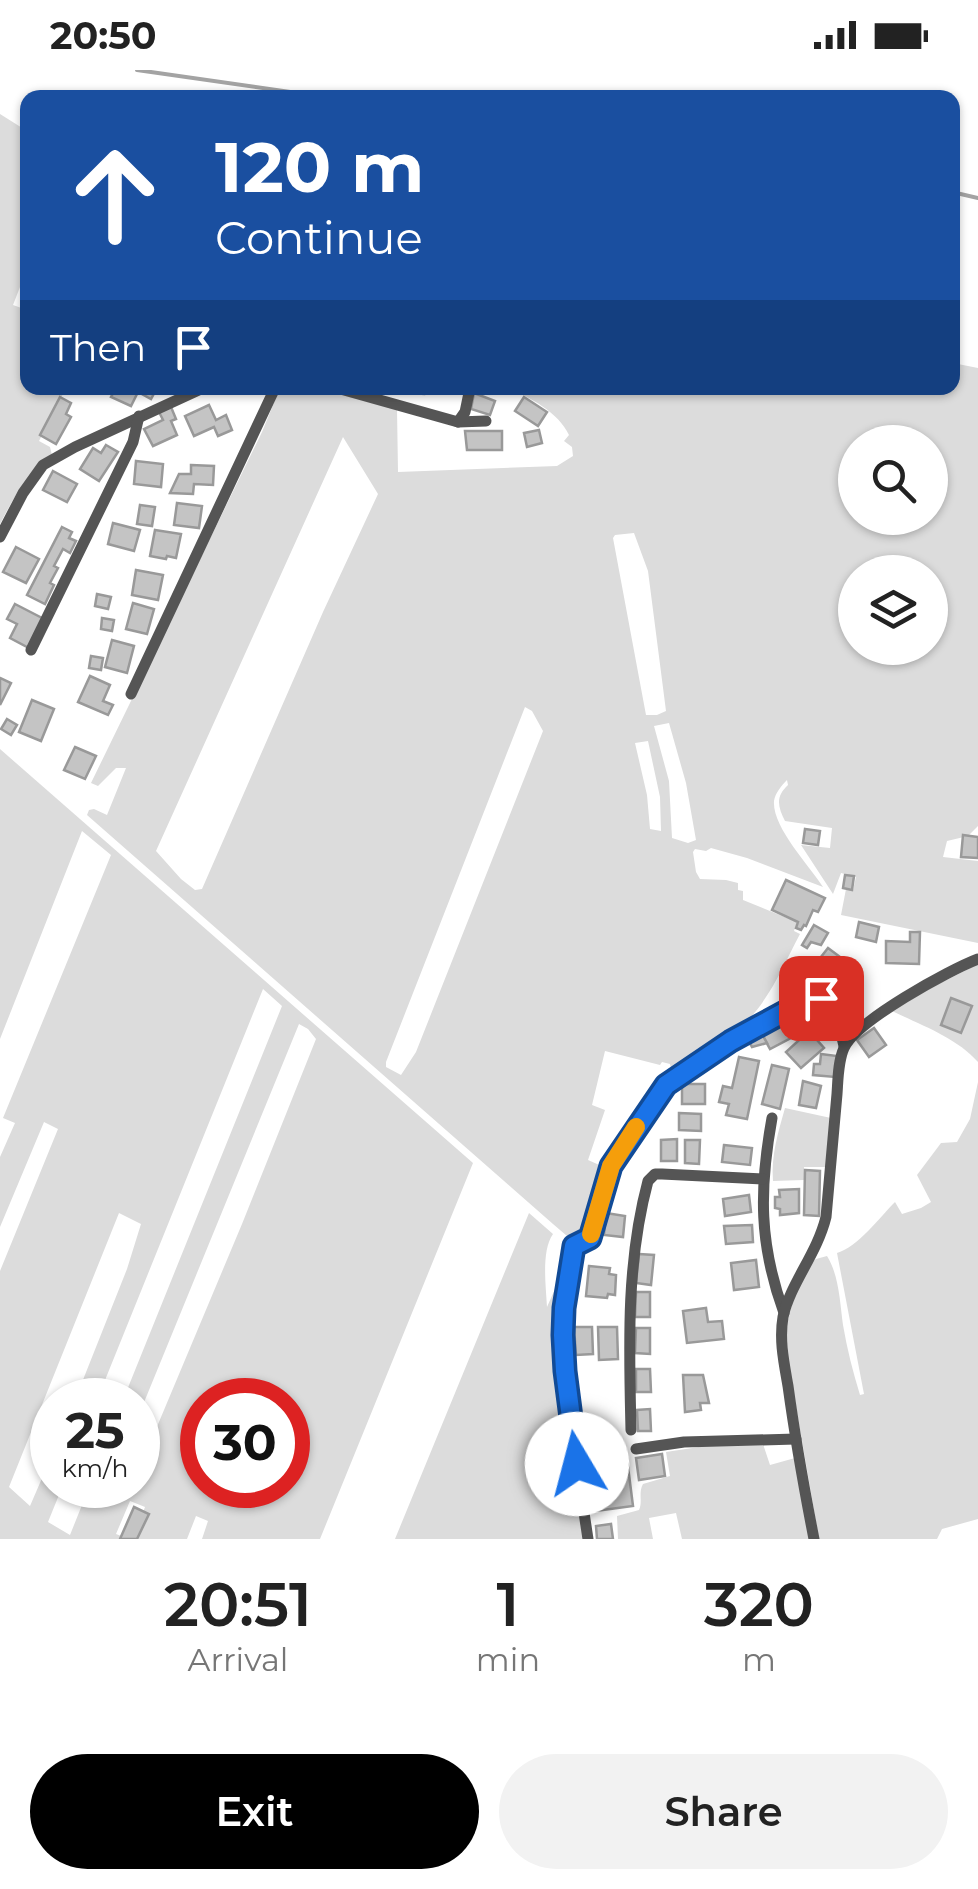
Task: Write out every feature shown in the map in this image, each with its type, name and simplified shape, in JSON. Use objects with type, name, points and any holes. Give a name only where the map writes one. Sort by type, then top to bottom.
[{"type":"street","points":[[0,537],[43,465],[187,395]]},
{"type":"street","points":[[131,694],[273,395]]},
{"type":"street","points":[[362,395],[458,422],[486,421]]},
{"type":"street","points":[[458,422],[469,395]]},
{"type":"street","points":[[31,650],[133,442],[139,416]]},
{"type":"street","points":[[844,1046],[880,1014],[978,959]]},
{"type":"street","points":[[588,1539],[571,1427],[563,1335],[574,1246],[590,1238],[606,1179],[618,1153],[666,1085],[731,1041],[811,998],[821,998],[828,1002],[838,1022],[844,1046],[828,1198],[822,1232],[784,1314],[781,1338],[814,1539]]},
{"type":"street","points":[[772,1118],[762,1208],[771,1278],[784,1314]]},
{"type":"street","points":[[630,1430],[629,1308],[633,1253],[648,1181],[655,1174],[763,1179]]},
{"type":"street","points":[[636,1449],[684,1442],[796,1439]]},
{"type":"shaded area","points":[[0,114],[20,127],[20,287],[13,305],[20,308],[20,395],[62,395],[39,441],[50,447],[52,455],[22,486],[0,524]]},
{"type":"shaded area","points":[[960,364],[978,368],[978,826],[968,836],[947,841],[943,857],[978,861],[978,943],[841,915],[846,889],[853,890],[856,877],[841,873],[833,894],[801,845],[830,848],[832,828],[785,821],[779,802],[787,780],[776,795],[775,811],[785,834],[823,887],[747,858],[711,848],[695,849],[700,879],[738,883],[743,900],[797,922],[794,931],[800,934],[754,1014],[680,1071],[671,1069],[670,1064],[605,1051],[592,1105],[605,1110],[588,1160],[606,1168],[589,1231],[579,1240],[553,1224],[87,815],[94,809],[107,815],[126,768],[116,768],[98,786],[91,783],[277,395],[347,395],[397,409],[398,472],[557,466],[573,456],[572,447],[564,441],[569,435],[551,413],[523,395],[960,395]],"holes":[[[343,437],[378,494],[202,889],[195,890],[156,851]],[[634,533],[648,571],[666,711],[657,715],[646,715],[613,538]],[[525,707],[532,711],[543,731],[416,1052],[401,1075],[386,1067],[386,1062]],[[669,723],[686,783],[696,840],[688,843],[672,838],[669,781],[654,726]],[[648,741],[660,797],[661,831],[650,829],[635,743]]]},
{"type":"shaded area","points":[[0,749],[473,1163],[320,1539],[202,1539],[208,1521],[196,1516],[187,1539],[133,1539],[145,1508],[160,1508],[160,1420],[316,1039],[299,1024],[154,1378],[132,1378],[282,1006],[263,989],[106,1378],[84,1378],[141,1224],[119,1213],[53,1378],[30,1378],[30,1435],[9,1487],[30,1508],[54,1508],[48,1522],[70,1535],[81,1508],[127,1508],[116,1534],[129,1539],[0,1539],[0,1271],[58,1129],[44,1122],[0,1227],[0,1157],[15,1123],[3,1118],[111,855],[82,831],[0,1039]]},
{"type":"shaded area","points":[[978,964],[978,1062],[949,1039],[892,1011],[929,989]]},
{"type":"shaded area","points":[[978,1082],[978,1519],[942,1529],[937,1539],[819,1539],[788,1360],[786,1327],[794,1297],[812,1262],[827,1256],[837,1280],[853,1369],[860,1395],[864,1394],[837,1253],[861,1238],[895,1202],[902,1214],[931,1202],[917,1175],[941,1143],[957,1142],[970,1119]]},
{"type":"shaded area","points":[[785,1108],[831,1118],[827,1167],[804,1167],[804,1180],[773,1181],[774,1153]]},
{"type":"shaded area","points":[[529,1213],[553,1234],[546,1259],[547,1307],[559,1280],[561,1254],[566,1246],[569,1253],[559,1326],[585,1539],[395,1539]]},
{"type":"shaded area","points":[[763,1444],[770,1465],[795,1458],[809,1539],[682,1539],[676,1513],[649,1518],[653,1539],[618,1539],[617,1516],[639,1510],[643,1484],[670,1476],[666,1452],[712,1445]]},
{"type":"building","points":[[112,395],[136,395],[131,406]]},
{"type":"building","points":[[474,395],[495,401],[490,415],[471,409]]},
{"type":"building","points":[[60,397],[71,403],[66,414],[71,417],[56,444],[40,435]]},
{"type":"building","points":[[524,397],[547,412],[538,426],[515,411]]},
{"type":"building","points":[[209,405],[216,420],[226,415],[232,430],[218,436],[214,427],[194,436],[185,416]]},
{"type":"building","points":[[171,407],[177,435],[153,446],[144,429],[163,420],[159,412]]},
{"type":"building","points":[[539,430],[542,443],[527,447],[524,433]]},
{"type":"building","points":[[465,431],[502,431],[502,450],[467,450]]},
{"type":"building","points":[[106,445],[118,452],[99,481],[80,469],[93,448],[101,453]]},
{"type":"building","points":[[136,461],[163,464],[161,487],[134,484]]},
{"type":"building","points":[[191,465],[214,466],[213,485],[194,484],[193,494],[170,493],[179,474],[191,474]]},
{"type":"building","points":[[53,471],[77,484],[67,502],[43,490]]},
{"type":"building","points":[[177,503],[202,506],[199,528],[174,525]]},
{"type":"building","points":[[140,505],[155,507],[152,526],[137,524]]},
{"type":"building","points":[[113,523],[140,530],[134,551],[108,544]]},
{"type":"building","points":[[62,527],[72,532],[69,538],[76,541],[70,553],[63,549],[54,566],[58,568],[50,583],[54,585],[45,604],[27,595]]},
{"type":"building","points":[[155,530],[181,534],[176,558],[150,556]]},
{"type":"building","points":[[16,547],[39,559],[26,583],[3,572]]},
{"type":"building","points":[[136,570],[163,575],[158,600],[132,595]]},
{"type":"building","points":[[97,594],[111,597],[108,609],[95,606]]},
{"type":"building","points":[[133,603],[154,609],[147,634],[126,629]]},
{"type":"building","points":[[15,604],[44,619],[29,648],[10,638],[17,624],[7,619]]},
{"type":"building","points":[[102,618],[114,620],[112,631],[101,629]]},
{"type":"building","points":[[112,640],[134,646],[127,673],[105,667]]},
{"type":"building","points":[[91,656],[103,658],[101,670],[89,668]]},
{"type":"building","points":[[90,676],[110,685],[103,701],[113,705],[108,715],[78,702]]},
{"type":"building","points":[[0,678],[11,683],[0,705]]},
{"type":"building","points":[[32,700],[54,709],[41,741],[19,732]]},
{"type":"building","points":[[7,719],[17,725],[11,735],[1,729]]},
{"type":"building","points":[[75,747],[96,756],[85,779],[64,770]]},
{"type":"building","points":[[805,829],[820,831],[818,845],[803,843]]},
{"type":"building","points":[[963,835],[978,837],[978,858],[961,857]]},
{"type":"building","points":[[845,875],[854,876],[852,890],[843,888]]},
{"type":"building","points":[[786,880],[825,898],[801,930],[796,928],[798,922],[772,910]]},
{"type":"building","points":[[859,922],[879,927],[876,942],[856,937]]},
{"type":"building","points":[[814,925],[828,933],[821,945],[811,942],[807,948],[802,945]]},
{"type":"building","points":[[910,932],[920,932],[919,964],[886,963],[886,941],[910,942]]},
{"type":"building","points":[[828,948],[852,966],[841,980],[828,971],[819,983],[803,971],[812,958],[817,962]]},
{"type":"building","points":[[951,998],[972,1006],[961,1033],[941,1025]]},
{"type":"building","points":[[804,1004],[815,1018],[805,1024],[796,1008]]},
{"type":"building","points":[[796,1008],[808,1029],[770,1049],[759,1029]]},
{"type":"building","points":[[874,1028],[886,1045],[869,1057],[857,1040]]},
{"type":"building","points":[[759,1029],[767,1043],[752,1047],[746,1036]]},
{"type":"building","points":[[809,1031],[824,1048],[801,1068],[786,1052]]},
{"type":"building","points":[[821,1054],[837,1056],[835,1077],[813,1075]]},
{"type":"building","points":[[739,1057],[759,1061],[747,1119],[726,1115],[729,1104],[719,1102],[723,1086],[732,1088]]},
{"type":"building","points":[[772,1065],[789,1069],[780,1109],[762,1104]]},
{"type":"building","points":[[803,1081],[821,1086],[816,1108],[799,1105]]},
{"type":"building","points":[[682,1084],[705,1084],[705,1104],[682,1104]]},
{"type":"building","points":[[679,1113],[701,1114],[701,1131],[679,1130]]},
{"type":"building","points":[[677,1139],[677,1161],[661,1161],[661,1140]]},
{"type":"building","points":[[685,1140],[700,1140],[699,1164],[685,1163]]},
{"type":"building","points":[[724,1145],[752,1148],[750,1165],[722,1162]]},
{"type":"building","points":[[805,1170],[820,1171],[819,1216],[804,1215]]},
{"type":"building","points":[[799,1189],[799,1213],[780,1215],[780,1209],[775,1208],[779,1190]]},
{"type":"building","points":[[749,1195],[751,1212],[725,1216],[723,1199]]},
{"type":"building","points":[[606,1213],[625,1216],[623,1237],[604,1235]]},
{"type":"building","points":[[752,1225],[753,1242],[726,1244],[724,1226]]},
{"type":"building","points":[[639,1254],[654,1255],[651,1285],[636,1283]]},
{"type":"building","points":[[756,1260],[759,1287],[734,1290],[731,1263]]},
{"type":"building","points":[[589,1266],[610,1268],[609,1274],[616,1275],[615,1295],[586,1296]]},
{"type":"building","points":[[636,1292],[650,1292],[650,1317],[635,1317]]},
{"type":"building","points":[[706,1308],[708,1322],[722,1321],[724,1339],[687,1343],[683,1311]]},
{"type":"building","points":[[574,1327],[592,1327],[593,1354],[576,1355]]},
{"type":"building","points":[[598,1327],[617,1327],[618,1359],[599,1360]]},
{"type":"building","points":[[636,1328],[650,1328],[650,1354],[635,1353]]},
{"type":"building","points":[[636,1369],[650,1369],[651,1392],[636,1392]]},
{"type":"building","points":[[683,1375],[703,1375],[709,1403],[700,1403],[701,1410],[685,1412]]},
{"type":"building","points":[[650,1409],[651,1431],[638,1431],[637,1410]]},
{"type":"building","points":[[626,1451],[633,1506],[595,1511],[592,1487],[601,1486],[597,1455]]},
{"type":"building","points":[[662,1454],[665,1476],[639,1480],[636,1458]]},
{"type":"building","points":[[134,1508],[149,1514],[137,1539],[120,1539]]},
{"type":"building","points":[[611,1524],[613,1539],[597,1539],[596,1526]]},
{"type":"waterway","points":[[137,70],[276,90]]},
{"type":"waterway","points":[[960,194],[978,198]]},
{"type":"slow traffic","points":[[591,1234],[611,1166],[636,1127]]},
{"type":"route","points":[[577,1464],[565,1371],[564,1308],[574,1246],[590,1238],[611,1166],[666,1085],[731,1041],[811,998],[821,998]]}]
